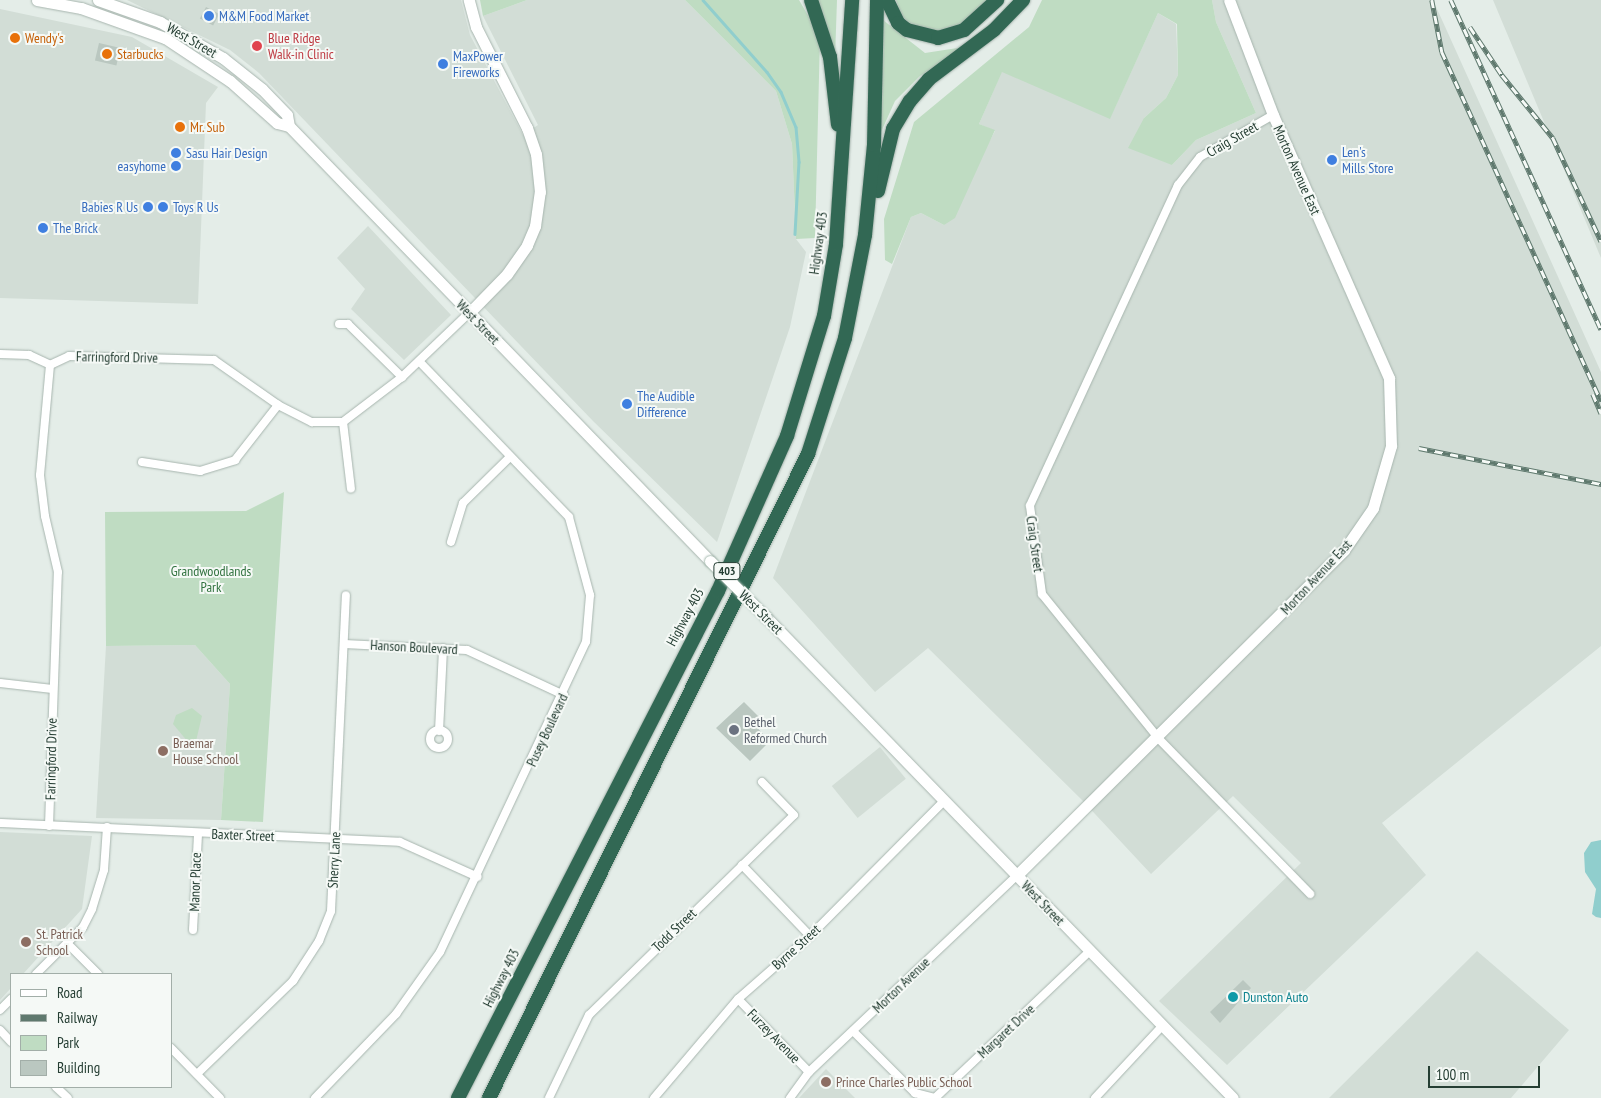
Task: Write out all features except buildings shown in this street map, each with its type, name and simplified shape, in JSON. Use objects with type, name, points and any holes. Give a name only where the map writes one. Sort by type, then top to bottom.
[{"type":"highway","points":[[811,0],[826,39],[834,85],[840,206]]},
{"type":"highway","name":"Highway 403","points":[[458,1098],[755,514],[808,378],[824,316],[840,206],[852,0]]},
{"type":"highway","name":"403","points":[[489,1098],[808,454],[839,362],[865,235],[874,145],[877,0]]},
{"type":"highway","points":[[887,0],[898,22],[907,30],[938,38],[964,30],[997,0]]},
{"type":"highway","points":[[865,235],[900,114],[929,79],[994,30],[1023,0]]},
{"type":"main road","name":"West Street","points":[[37,0],[82,4],[165,38],[215,70],[277,123],[289,126],[1233,1098]]},
{"type":"main road","name":"West Street","points":[[98,0],[160,22],[223,58],[262,89],[287,114],[289,126]]},
{"type":"main road","points":[[468,312],[507,274],[527,245],[540,192],[536,154],[527,128],[476,27],[469,0]]},
{"type":"main road","name":"Morton Avenue East","points":[[1017,875],[1158,738],[1344,550],[1373,508],[1391,446],[1389,378],[1273,115],[1229,0]]},
{"type":"street","name":"Craig Street","points":[[1273,115],[1200,157],[1178,185],[1030,506],[1042,594],[1158,738],[1310,894]]},
{"type":"street","points":[[351,489],[343,422],[402,377],[468,312]]},
{"type":"street","points":[[339,324],[348,324],[402,377]]},
{"type":"street","points":[[0,354],[29,355],[50,365]]},
{"type":"street","name":"Farringford Drive","points":[[50,826],[58,572],[45,516],[40,474],[50,365],[70,356],[214,360],[278,405],[312,422],[343,422]]},
{"type":"street","name":"Pusey Boulevard","points":[[315,1098],[396,1014],[440,952],[478,877],[564,695],[586,642],[590,595],[569,517],[509,458],[419,361]]},
{"type":"street","points":[[142,462],[200,471],[234,460],[278,405]]},
{"type":"street","points":[[451,542],[463,503],[509,458]]},
{"type":"street","name":"Sherry Lane","points":[[197,1074],[292,981],[319,941],[331,911],[346,595]]},
{"type":"street","name":"Hanson Boulevard","points":[[344,644],[468,650],[564,695]]},
{"type":"street","points":[[439,731],[443,648]]},
{"type":"street","points":[[0,683],[53,689]]},
{"type":"street","name":"Todd Street","points":[[549,1098],[588,1015],[794,815],[762,782]]},
{"type":"street","name":"Byrne Street","points":[[654,1098],[738,999],[810,936],[944,801]]},
{"type":"street","name":"Baxter Street","points":[[0,823],[400,842],[478,877]]},
{"type":"street","points":[[37,973],[83,927],[98,891],[106,827]]},
{"type":"street","name":"Manor Place","points":[[194,930],[198,833]]},
{"type":"street","points":[[742,864],[810,936]]},
{"type":"street","name":"Morton Avenue","points":[[790,1098],[809,1072],[1017,875]]},
{"type":"street","points":[[67,943],[97,973]]},
{"type":"street","name":"Margaret Drive","points":[[853,1031],[915,1093],[935,1098],[1090,951]]},
{"type":"street","name":"Furzey Avenue","points":[[738,999],[809,1072]]},
{"type":"street","points":[[0,1010],[10,1000]]},
{"type":"street","points":[[1095,1098],[1162,1025]]},
{"type":"street","points":[[0,1030],[10,1041]]},
{"type":"street","points":[[172,1049],[220,1098]]},
{"type":"street","points":[[57,1088],[68,1098]]},
{"type":"shaded area","points":[[127,0],[461,0],[470,35],[523,135],[538,125],[483,16],[527,0],[685,0],[776,91],[792,144],[796,239],[806,252],[790,327],[717,542],[593,421],[259,73],[230,50]]},
{"type":"shaded area","points":[[1212,0],[1433,0],[1601,372],[1601,646],[1382,823],[1426,875],[1227,1065],[1159,1001],[1301,863],[1233,796],[1151,874],[1082,800],[928,648],[875,692],[773,578],[911,217],[921,213],[944,225],[995,131],[979,124],[1002,71],[1110,118],[1158,13],[1176,24],[1178,75],[1166,98],[1144,118],[1172,165],[1196,140],[1256,113],[1216,22]]},
{"type":"shaded area","points":[[1493,0],[1601,0],[1601,258]]},
{"type":"shaded area","points":[[0,9],[132,37],[218,87],[206,103],[198,304],[0,298]]},
{"type":"shaded area","points":[[368,226],[451,315],[404,360],[351,309],[365,289],[337,258]]},
{"type":"shaded area","name":"Braemar House School","points":[[195,645],[230,684],[221,820],[96,818],[106,646]]},
{"type":"shaded area","points":[[880,747],[906,779],[858,818],[832,786]]},
{"type":"shaded area","name":"St. Patrick School","points":[[0,832],[92,836],[82,909],[24,973],[10,973],[10,989],[0,1000]]},
{"type":"shaded area","points":[[1477,951],[1569,1030],[1511,1098],[1329,1098]]},
{"type":"shaded area","name":"Prince Charles Public School","points":[[826,1069],[855,1098],[799,1098]]},
{"type":"green space","points":[[480,0],[527,0],[483,16]]},
{"type":"green space","points":[[685,0],[799,0],[820,36],[815,238],[796,239],[792,144],[776,91]]},
{"type":"green space","points":[[813,0],[837,0],[835,58]]},
{"type":"green space","points":[[896,0],[988,0],[971,18],[944,32],[922,32],[902,17]]},
{"type":"green space","points":[[1042,0],[1212,0],[1216,22],[1256,113],[1196,140],[1172,165],[1128,148],[1144,118],[1166,98],[1178,75],[1177,24],[1158,13],[1110,119],[1002,72],[979,124],[995,130],[955,218],[944,225],[921,213],[911,217],[892,264],[885,260],[884,219],[914,122],[1029,27]]},
{"type":"green space","points":[[883,20],[925,53],[964,47],[920,76],[895,101],[876,143]]},
{"type":"green space","name":"Grandwoodlands Park","points":[[284,492],[263,822],[221,820],[230,684],[195,645],[106,646],[105,512],[246,511]]},
{"type":"green space","points":[[192,708],[202,716],[196,741],[188,742],[173,724],[176,715]]},
{"type":"water","points":[[1601,840],[1601,918],[1592,914],[1596,889],[1585,872],[1584,853],[1591,842]]},
{"type":"waterway","points":[[703,0],[767,72],[781,92],[796,127],[799,162],[795,234]]},
{"type":"railway","points":[[1432,0],[1442,52],[1601,401]]},
{"type":"railway","points":[[1451,0],[1601,329]]},
{"type":"railway","points":[[1470,27],[1502,75],[1553,138],[1601,241]]},
{"type":"railway","points":[[1593,394],[1601,413]]},
{"type":"railway","points":[[1419,448],[1601,484]]},
{"type":"place","name":"M&M Food Market","points":[[209,16]]},
{"type":"place","name":"Wendy's","points":[[15,38]]},
{"type":"place","name":"Blue Ridge Walk-in Clinic","points":[[257,46]]},
{"type":"place","name":"Starbucks","points":[[107,54]]},
{"type":"place","name":"MaxPower Fireworks","points":[[443,64]]},
{"type":"place","name":"Mr. Sub","points":[[180,127]]},
{"type":"place","name":"Sasu Hair Design","points":[[176,153]]},
{"type":"place","name":"Len's Mills Store","points":[[1332,160]]},
{"type":"place","name":"easyhome","points":[[176,166]]},
{"type":"place","name":"Babies R Us","points":[[148,207]]},
{"type":"place","name":"Toys R Us","points":[[163,207]]},
{"type":"place","name":"The Brick","points":[[43,228]]},
{"type":"place","name":"The Audible Difference","points":[[627,404]]},
{"type":"place","name":"Bethel Reformed Church","points":[[734,730]]},
{"type":"place","name":"Braemar House School","points":[[163,751]]},
{"type":"place","name":"St. Patrick School","points":[[26,942]]},
{"type":"place","name":"Dunston Auto","points":[[1233,997]]},
{"type":"place","name":"Prince Charles Public School","points":[[826,1082]]}]
